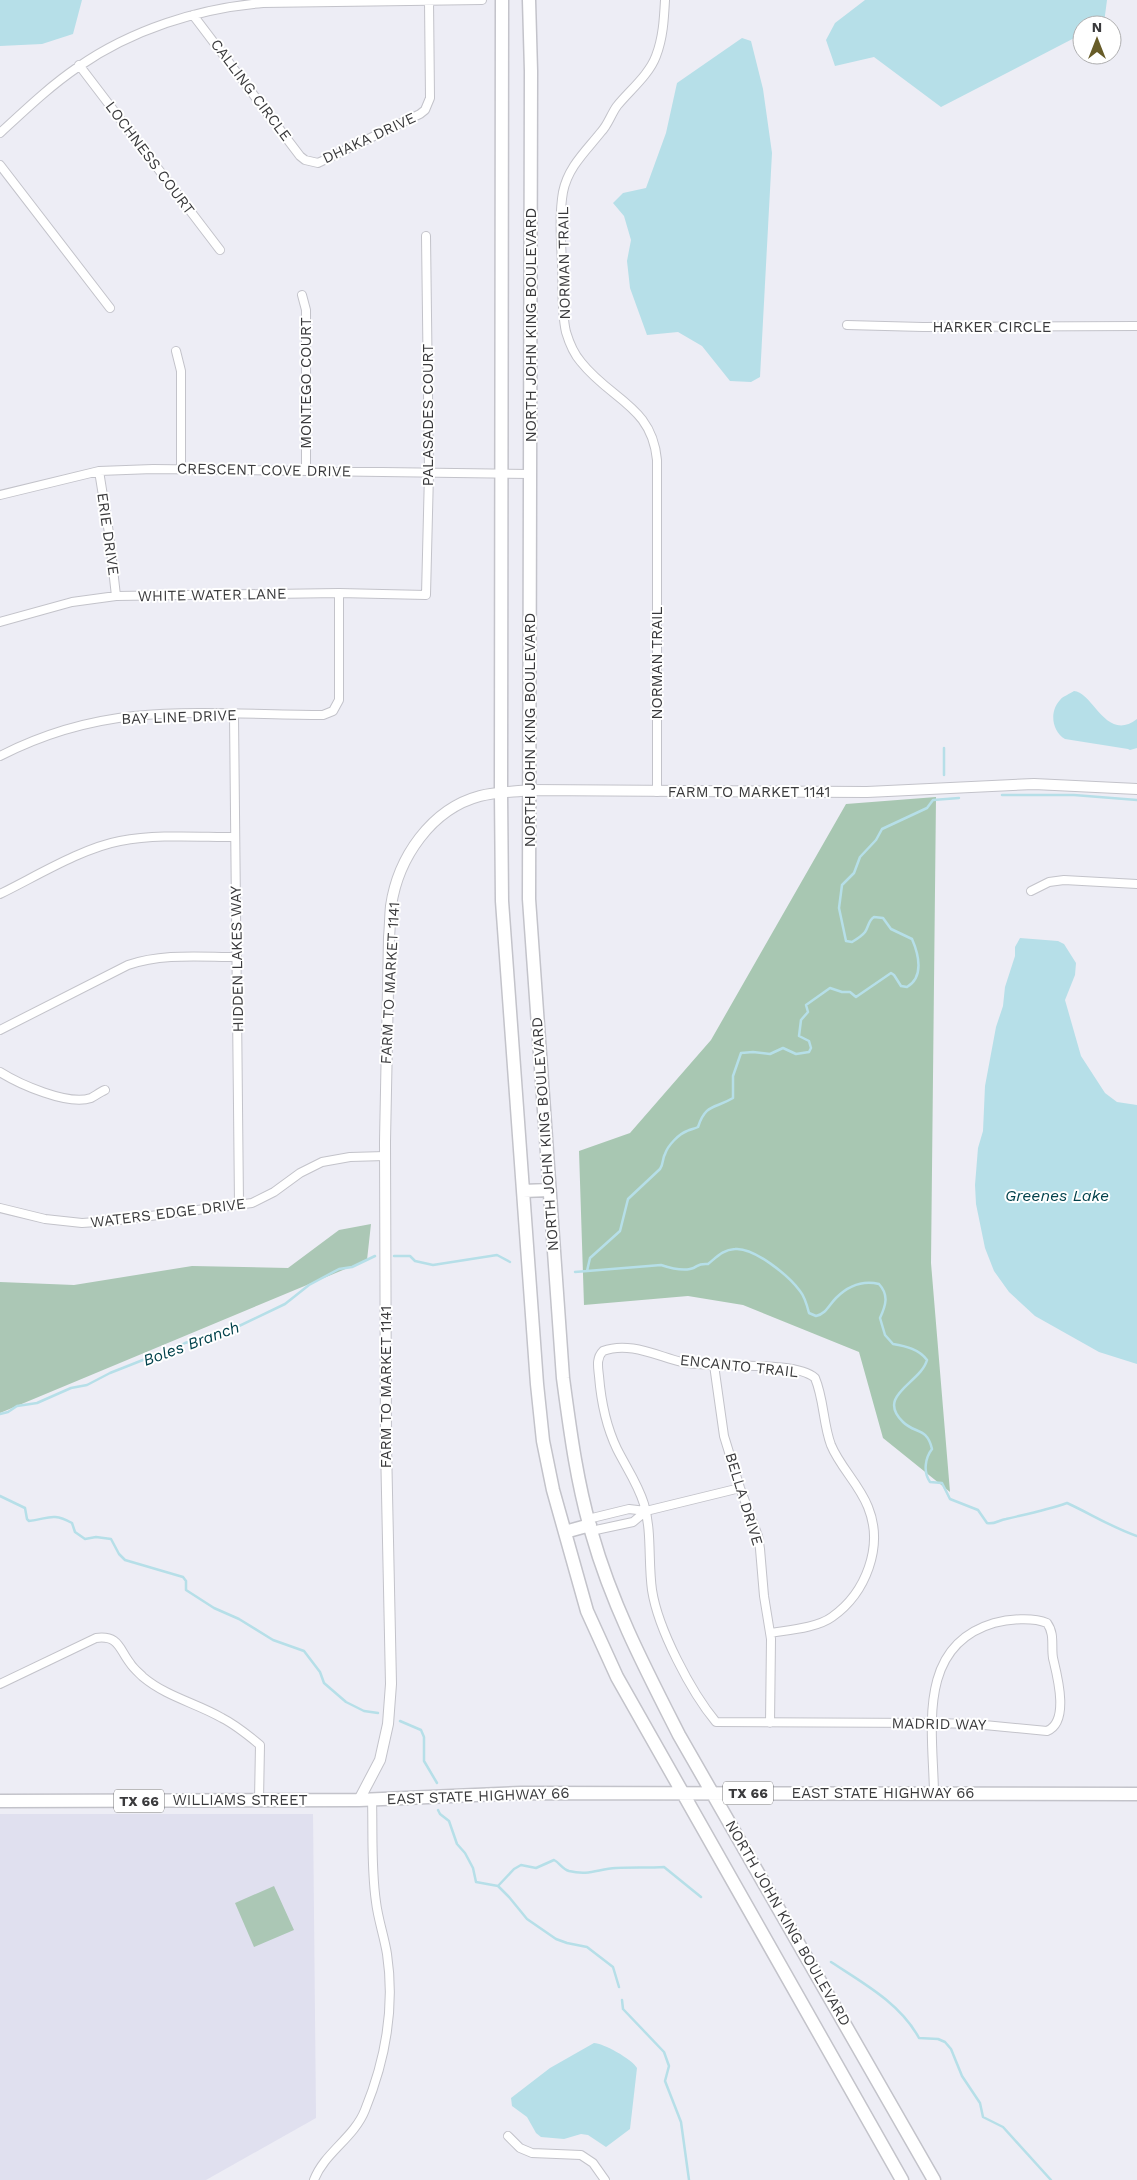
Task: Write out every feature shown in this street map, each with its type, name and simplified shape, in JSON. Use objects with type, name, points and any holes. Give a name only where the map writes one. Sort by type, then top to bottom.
[{"type":"main road","name":"NORTH JOHN KING BOULEVARD","points":[[502,0],[502,901],[543,1441],[553,1490],[587,1611],[617,1677],[902,2180]]},
{"type":"main road","name":"NORTH JOHN KING BOULEVARD","points":[[529,0],[531,72],[529,899],[563,1378],[571,1438],[590,1525],[610,1588],[641,1659],[679,1735],[714,1793],[934,2180]]},
{"type":"main road","points":[[523,1191],[549,1190]]},
{"type":"main road","points":[[565,1532],[590,1525]]},
{"type":"main road","name":"EAST STATE HIGHWAY 66","points":[[366,1799],[521,1793],[1137,1794]]},
{"type":"main road","name":"WILLIAMS STREET","points":[[0,1801],[366,1799]]},
{"type":"street","points":[[0,133],[54,85],[79,66],[133,36],[194,15],[236,6],[263,3],[482,0]]},
{"type":"street","name":"NORMAN TRAIL","points":[[657,792],[656,442],[645,422],[631,406],[602,386],[580,361],[572,348],[566,332],[563,310],[561,224],[563,192],[570,171],[605,128],[615,109],[650,68],[661,38],[665,0]]},
{"type":"street","name":"DHAKA DRIVE","points":[[311,162],[324,161],[425,110],[430,98],[429,1]]},
{"type":"street","name":"CALLING CIRCLE","points":[[194,15],[300,156],[311,162]]},
{"type":"street","name":"LOCHNESS COURT","points":[[79,66],[220,250]]},
{"type":"street","points":[[0,165],[110,308]]},
{"type":"street","name":"PALASADES COURT","points":[[426,236],[429,473],[426,594]]},
{"type":"street","name":"MONTEGO COURT","points":[[302,295],[306,310],[306,471]]},
{"type":"street","name":"HARKER CIRCLE","points":[[846,325],[923,328],[1137,326]]},
{"type":"street","points":[[176,351],[182,371],[181,469]]},
{"type":"street","name":"CRESCENT COVE DRIVE","points":[[0,495],[98,471],[181,469],[530,474]]},
{"type":"street","name":"ERIE DRIVE","points":[[98,471],[109,533],[116,596]]},
{"type":"street","name":"WHITE WATER LANE","points":[[0,622],[72,602],[116,596],[339,593],[426,594]]},
{"type":"street","name":"BAY LINE DRIVE","points":[[0,756],[31,742],[94,723],[134,716],[324,715],[333,711],[338,700],[339,593]]},
{"type":"street","name":"HIDDEN LAKES WAY","points":[[234,715],[239,1204]]},
{"type":"street","name":"FARM TO MARKET 1141","points":[[366,1799],[380,1760],[388,1724],[391,1684],[386,1445],[386,1156],[389,937],[391,906],[399,875],[419,837],[441,816],[460,804],[479,796],[530,790],[867,792],[1034,784],[1137,789]]},
{"type":"street","points":[[0,894],[86,852],[118,842],[170,836],[235,837]]},
{"type":"street","points":[[1031,891],[1049,882],[1064,880],[1137,884]]},
{"type":"street","points":[[0,1030],[128,965],[146,959],[164,956],[237,957]]},
{"type":"street","points":[[0,1072],[18,1084],[70,1098],[90,1098],[104,1090]]},
{"type":"street","name":"WATERS EDGE DRIVE","points":[[0,1208],[45,1219],[82,1223],[252,1203],[274,1192],[300,1173],[322,1162],[350,1157],[386,1156]]},
{"type":"street","name":"ENCANTO TRAIL","points":[[646,1511],[636,1483],[616,1447],[606,1422],[598,1362],[603,1351],[614,1348],[634,1348],[684,1363],[752,1366],[797,1371],[811,1374],[816,1378],[831,1444],[869,1508],[874,1530],[874,1556],[862,1583],[831,1618],[806,1628],[770,1633]]},
{"type":"street","name":"BELLA DRIVE","points":[[714,1365],[724,1436],[740,1488],[758,1536],[770,1633],[770,1723]]},
{"type":"street","points":[[590,1525],[629,1509],[646,1511],[740,1488]]},
{"type":"street","points":[[590,1525],[633,1522],[646,1511]]},
{"type":"street","name":"MADRID WAY","points":[[646,1511],[651,1540],[652,1591],[661,1621],[690,1681],[716,1722],[933,1723],[974,1724],[1043,1731],[1051,1729],[1058,1719],[1060,1691],[1053,1657],[1052,1634],[1047,1624],[1037,1620],[999,1622],[987,1625],[965,1637],[947,1656],[938,1674],[933,1723]]},
{"type":"street","points":[[0,1684],[96,1638],[112,1639],[118,1643],[130,1663],[156,1686],[179,1699],[221,1717],[260,1745],[259,1800]]},
{"type":"street","points":[[933,1723],[934,1793]]},
{"type":"street","points":[[314,2180],[327,2159],[352,2134],[364,2113],[377,2080],[384,2052],[390,1989],[387,1952],[376,1902],[366,1799]]},
{"type":"street","points":[[508,2136],[520,2148],[532,2153],[581,2156],[593,2163],[605,2180]]},
{"type":"shaded area","points":[[0,1814],[313,1814],[316,2118],[206,2180],[0,2180]]},
{"type":"green space","points":[[936,797],[931,1263],[950,1492],[883,1438],[859,1352],[743,1305],[688,1296],[584,1305],[579,1151],[630,1133],[711,1040],[846,804]]},
{"type":"green space","points":[[371,1224],[367,1260],[0,1413],[0,1282],[74,1285],[192,1266],[288,1268],[339,1230]]},
{"type":"green space","points":[[274,1886],[294,1930],[254,1947],[235,1903]]},
{"type":"water","points":[[0,0],[82,0],[73,34],[42,44],[0,46]]},
{"type":"water","points":[[865,0],[1107,0],[1105,15],[1072,15],[1072,39],[941,107],[874,57],[835,66],[826,40],[835,23]]},
{"type":"water","points":[[742,38],[751,41],[763,89],[772,153],[760,377],[751,382],[730,381],[702,346],[678,332],[647,335],[630,288],[627,261],[631,240],[624,216],[613,203],[623,193],[646,188],[666,133],[677,83]]},
{"type":"water","points":[[1074,691],[1081,693],[1108,721],[1117,725],[1126,725],[1137,719],[1137,748],[1130,750],[1065,739],[1061,736],[1055,726],[1054,710],[1061,699]]},
{"type":"water","name":"Greenes Lake","points":[[1020,938],[1058,941],[1064,944],[1076,963],[1075,975],[1065,1000],[1081,1056],[1105,1093],[1117,1102],[1137,1105],[1137,1364],[1099,1352],[1035,1316],[1009,1292],[994,1271],[985,1248],[976,1204],[975,1185],[978,1148],[983,1131],[985,1086],[996,1027],[1003,1006],[1005,987],[1015,956],[1015,947]]},
{"type":"water","points":[[594,2043],[617,2052],[637,2068],[630,2129],[606,2147],[588,2135],[581,2134],[564,2139],[541,2137],[536,2133],[527,2117],[512,2106],[511,2098],[550,2068]]},
{"type":"waterway","points":[[944,748],[944,775]]},
{"type":"waterway","points":[[1002,795],[1074,795],[1137,800]]},
{"type":"waterway","points":[[587,1271],[590,1258],[620,1231],[628,1199],[660,1169],[666,1151],[671,1144],[684,1132],[698,1127],[708,1110],[733,1098],[733,1076],[741,1053],[770,1054],[783,1048],[796,1054],[809,1052],[811,1048],[809,1041],[799,1036],[801,1020],[808,1012],[806,1005],[830,988],[842,992],[850,992],[856,997],[891,973],[901,986],[907,987],[916,978],[919,965],[912,939],[891,929],[883,918],[874,917],[861,936],[852,942],[846,941],[839,908],[842,885],[854,873],[860,857],[876,840],[882,829],[927,808],[933,800],[959,798]]},
{"type":"waterway","name":"Boles Branch","points":[[575,1272],[661,1265],[687,1270],[701,1264],[708,1264],[727,1251],[743,1250],[761,1257],[788,1278],[802,1293],[809,1313],[816,1316],[825,1311],[836,1298],[850,1287],[867,1283],[879,1284],[885,1296],[884,1309],[880,1318],[885,1335],[893,1344],[916,1351],[927,1360],[917,1376],[902,1390],[894,1404],[896,1413],[903,1422],[924,1434],[930,1442],[932,1449],[926,1461],[926,1474],[930,1482],[942,1483],[950,1499],[978,1510],[987,1523],[994,1523],[1067,1503],[1137,1536]]},
{"type":"waterway","name":"Boles Branch","points":[[394,1256],[410,1256],[415,1261],[433,1265],[497,1255],[510,1262]]},
{"type":"waterway","name":"Boles Branch","points":[[0,1414],[8,1412],[17,1406],[37,1403],[71,1388],[87,1385],[110,1373],[153,1356],[166,1353],[185,1343],[237,1327],[285,1304],[309,1285],[339,1269],[352,1267],[375,1256]]},
{"type":"waterway","points":[[0,1496],[25,1508],[29,1521],[50,1517],[60,1518],[72,1523],[75,1532],[85,1539],[96,1537],[111,1539],[119,1554],[125,1560],[183,1577],[186,1581],[186,1590],[214,1608],[239,1619],[273,1640],[304,1651],[320,1672],[324,1683],[346,1702],[364,1711],[378,1713]]},
{"type":"waterway","points":[[400,1721],[421,1730],[424,1737],[424,1761],[437,1783]]},
{"type":"waterway","points":[[438,1810],[449,1821],[457,1844],[465,1853],[473,1868],[476,1882],[498,1886],[527,1919],[556,1939],[587,1947],[613,1967],[619,1987]]},
{"type":"waterway","points":[[498,1886],[514,1869],[521,1865],[536,1868],[554,1860],[567,1870],[582,1873],[616,1868],[664,1867],[701,1897]]},
{"type":"waterway","points":[[831,1962],[868,1986],[891,2004],[902,2014],[919,2038],[938,2039],[945,2042],[951,2049],[962,2076],[980,2103],[983,2117],[1003,2127],[1051,2180]]},
{"type":"waterway","points":[[622,2000],[623,2009],[664,2052],[669,2066],[665,2081],[681,2122],[689,2180]]}]
